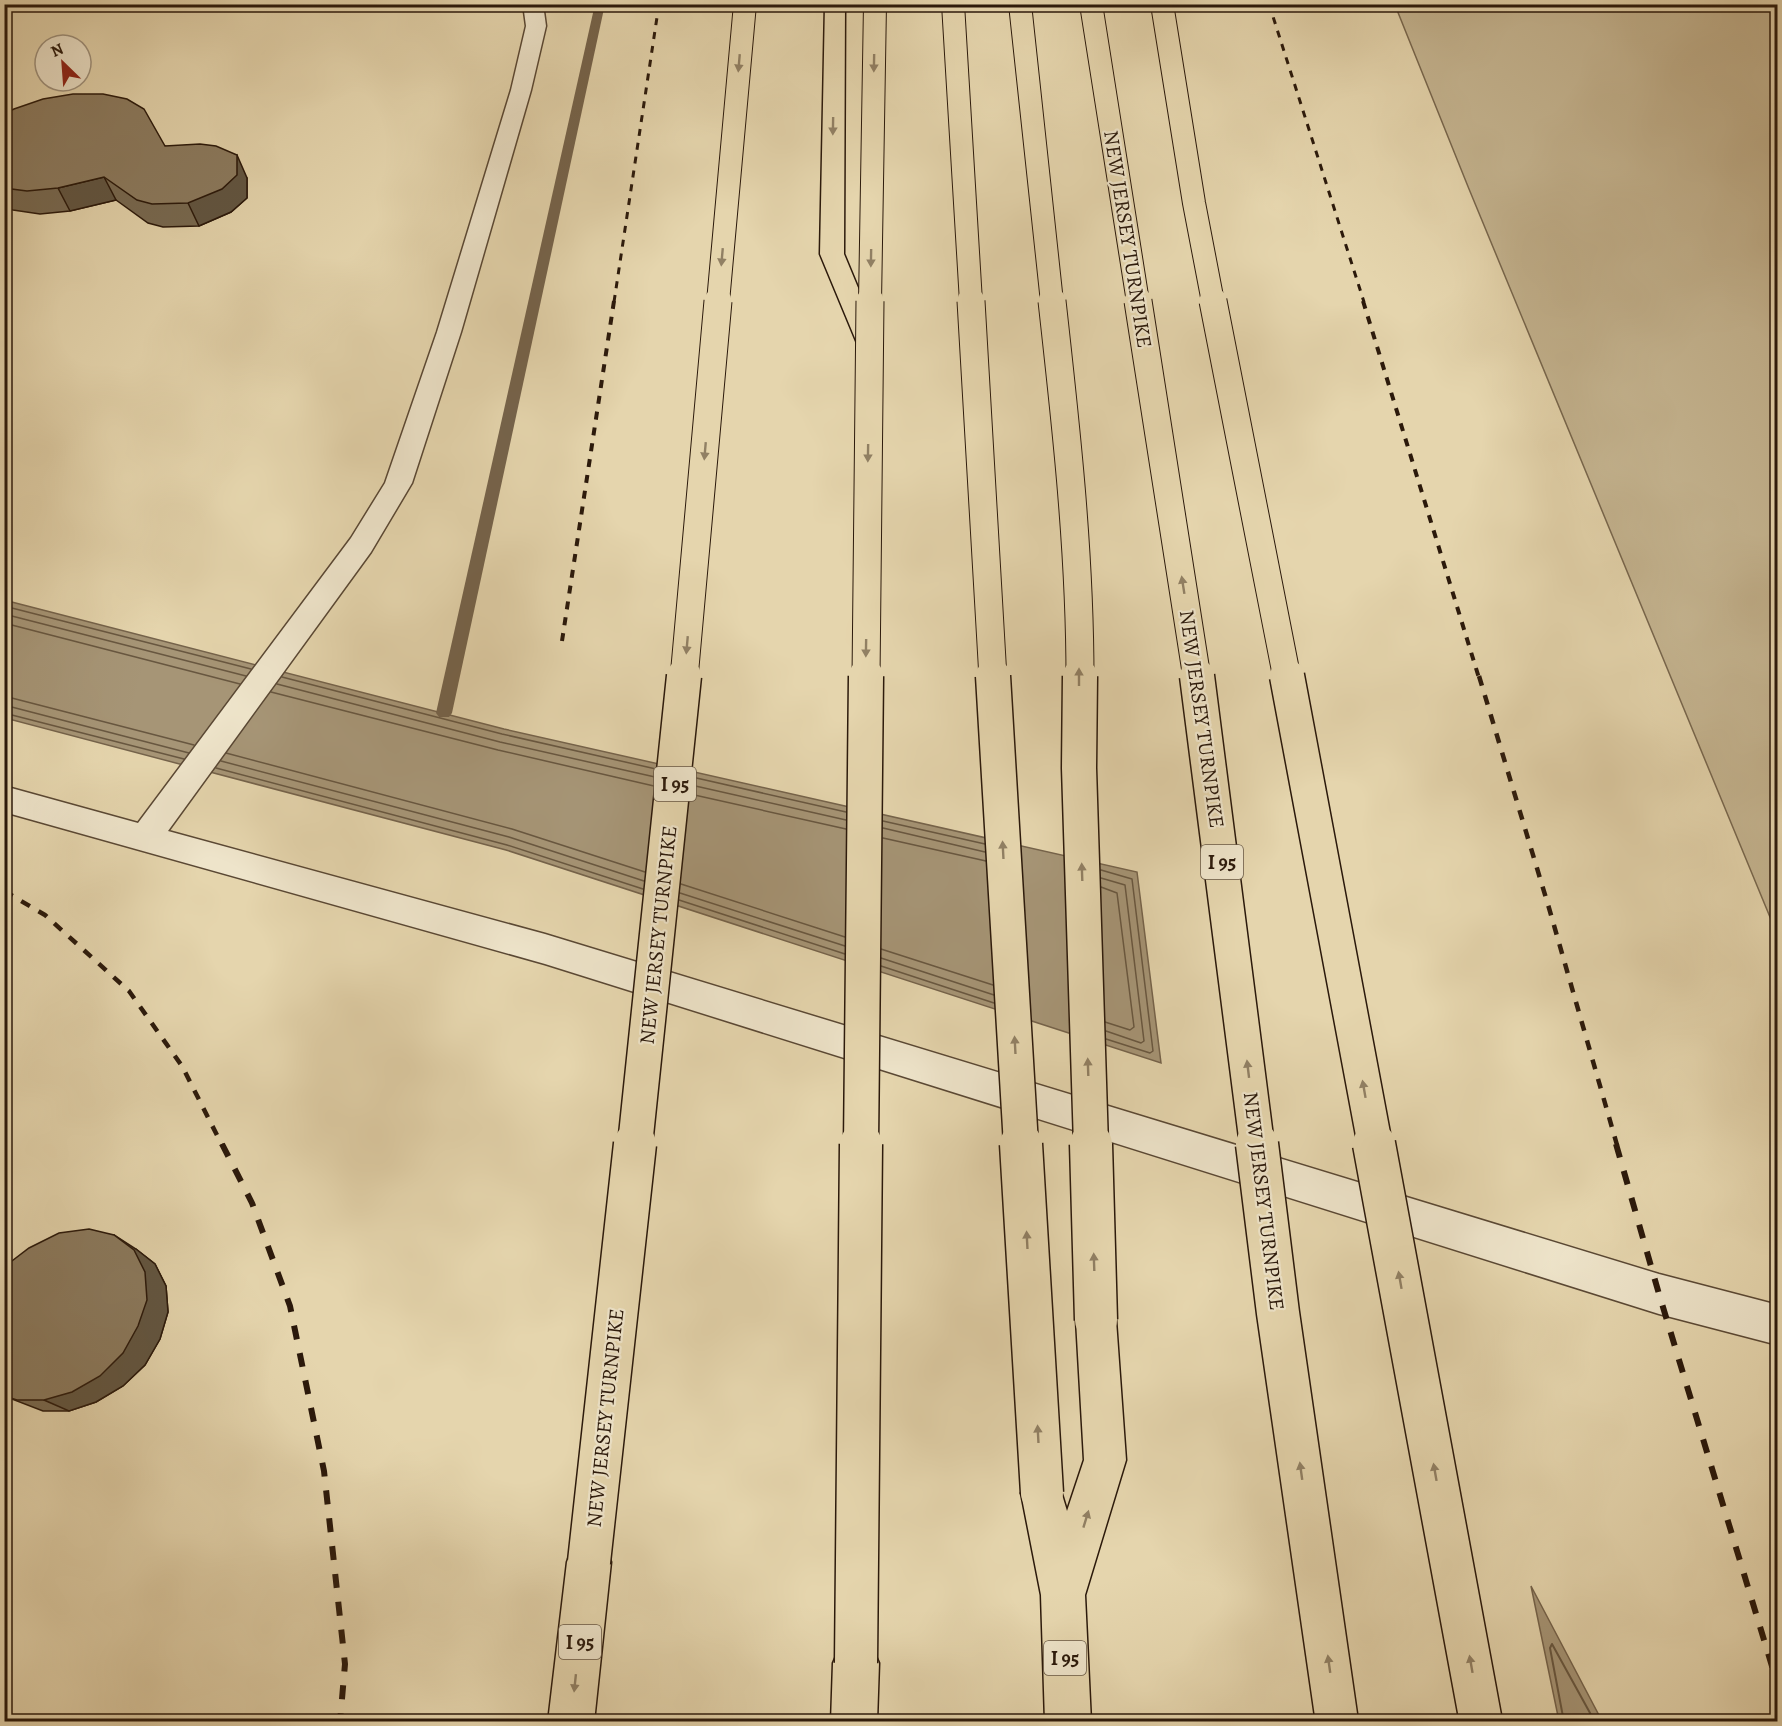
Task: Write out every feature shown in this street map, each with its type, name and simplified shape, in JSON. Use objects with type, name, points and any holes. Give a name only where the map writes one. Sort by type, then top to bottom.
[{"type":"highway","name":"NEW JERSEY TURNPIKE","points":[[571,1722],[675,780],[745,4]]},
{"type":"highway","points":[[835,4],[832,254],[869,343]]},
{"type":"highway","points":[[854,1722],[869,343],[875,4]]},
{"type":"highway","name":"I 95","points":[[953,4],[1042,1493],[1063,1595],[1068,1722]]},
{"type":"highway","points":[[1020,4],[1072,482],[1080,611],[1079,768],[1096,1320],[1105,1460],[1063,1595]]},
{"type":"highway","name":"NEW JERSEY TURNPIKE","points":[[1091,4],[1204,723],[1278,1313],[1337,1722]]},
{"type":"highway","points":[[1162,4],[1194,203],[1318,837],[1481,1722]]},
{"type":"lane","points":[[144,839],[361,545],[398,483],[449,332],[521,90],[536,26],[533,4]]},
{"type":"lane","points":[[4,799],[144,839],[345,891],[545,949],[1659,1294],[1778,1325]]},
{"type":"shaded area","points":[[1395,5],[1777,5],[1777,934],[1469,189]]},
{"type":"water","points":[[4,600],[504,729],[1137,872],[1161,1063],[506,850],[5,718]]},
{"type":"water","points":[[1531,1586],[1602,1721],[1559,1721]]},
{"type":"building","points":[[73,94],[103,94],[127,99],[144,109],[165,146],[200,144],[216,146],[237,155],[237,175],[222,189],[188,203],[152,204],[137,200],[104,177],[58,188],[27,191],[4,188],[4,114],[43,99]]},
{"type":"building","points":[[89,1229],[114,1235],[134,1250],[145,1272],[147,1300],[138,1326],[123,1353],[100,1376],[72,1392],[44,1400],[17,1400],[4,1396],[4,1267],[29,1248],[59,1233]]},
{"type":"waterway","points":[[444,713],[600,4]]},
{"type":"railway","points":[[614,302],[659,4]]},
{"type":"railway","points":[[1269,4],[1364,302]]},
{"type":"railway","points":[[562,641],[614,301]]},
{"type":"railway","points":[[1363,301],[1479,678]]},
{"type":"railway","points":[[1479,676],[1617,1145]]},
{"type":"railway","points":[[4,891],[45,915],[129,991],[182,1066],[222,1145]]},
{"type":"railway","points":[[222,1144],[252,1203],[290,1306],[324,1471],[345,1664],[340,1722]]},
{"type":"railway","points":[[1616,1144],[1778,1686]]}]
